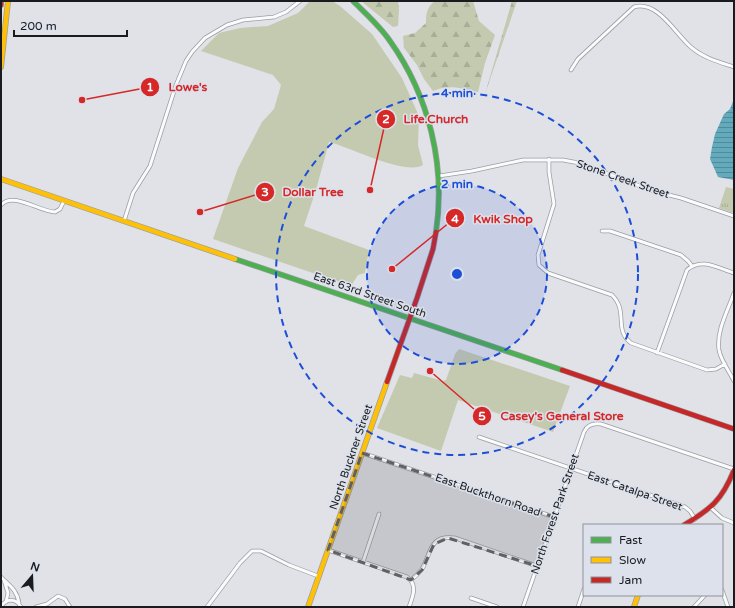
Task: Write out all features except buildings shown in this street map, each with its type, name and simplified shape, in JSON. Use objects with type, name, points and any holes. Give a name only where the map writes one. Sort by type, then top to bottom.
[{"type":"main road","points":[[1,67],[8,1]]},
{"type":"main road","name":"North Buckner Street","points":[[308,607],[410,318],[438,227],[439,176],[433,134],[424,103],[406,64],[392,43],[370,17],[353,1]]},
{"type":"main road","name":"East 63rd Street South","points":[[1,179],[734,429]]},
{"type":"main road","points":[[686,524],[711,508],[725,491],[734,469]]},
{"type":"main road","points":[[634,607],[638,596]]},
{"type":"street","points":[[124,221],[134,193],[150,166],[176,84],[186,61],[192,52],[205,38],[227,25],[242,20],[274,17],[286,12],[300,1]]},
{"type":"street","points":[[571,70],[578,59],[634,7],[643,2]]},
{"type":"street","points":[[661,10],[692,48],[706,57],[734,67]]},
{"type":"street","name":"Stone Creek Street","points":[[439,176],[472,171],[523,160],[563,160],[579,164],[653,191],[681,198],[734,216]]},
{"type":"street","points":[[549,160],[549,172],[554,204],[538,255],[540,266],[548,273],[612,295],[620,305],[622,331],[627,341],[707,370],[716,369],[725,364]]},
{"type":"street","points":[[1,206],[6,201],[15,200],[55,212],[60,209],[64,201]]},
{"type":"street","points":[[602,231],[610,231],[681,255],[692,266]]},
{"type":"street","points":[[657,353],[684,274],[692,266],[703,263],[734,273]]},
{"type":"street","points":[[734,293],[722,326],[719,342],[725,364],[734,381]]},
{"type":"street","name":"North Forest Park Street","points":[[522,607],[585,430],[591,424],[601,424],[734,469]]},
{"type":"street","name":"East Catalpa Street","points":[[479,437],[685,507],[690,511],[695,519]]},
{"type":"street","name":"East Buckthorn Road","points":[[362,452],[554,518]]},
{"type":"street","points":[[711,508],[722,518],[734,523]]},
{"type":"street","points":[[363,562],[379,514]]},
{"type":"street","points":[[411,580],[422,570],[429,550],[434,544],[440,539],[448,538],[455,538],[537,566]]},
{"type":"street","points":[[328,550],[407,577],[413,584],[414,592],[409,607]]},
{"type":"street","points":[[207,607],[244,558],[251,552],[263,552],[292,566],[318,576]]},
{"type":"street","points":[[1,577],[14,589],[21,606]]},
{"type":"street","points":[[3,604],[7,589],[4,580]]},
{"type":"street","points":[[578,607],[583,592]]},
{"type":"street","points":[[723,593],[728,607]]},
{"type":"street","points":[[45,607],[58,596],[68,603],[70,607]]},
{"type":"street","points":[[694,607],[704,596]]},
{"type":"street","points":[[471,598],[497,607]]},
{"type":"street","points":[[3,604],[13,600],[21,606]]},
{"type":"street","points":[[36,607],[47,604]]},
{"type":"highlighted area","points":[[362,453],[554,517],[537,566],[448,538],[434,544],[422,570],[411,580],[328,550]]},
{"type":"green space","points":[[310,1],[332,1],[340,6],[372,34],[402,78],[419,116],[418,145],[423,165],[404,167],[391,164],[329,142],[316,190],[304,226],[369,250],[365,273],[358,275],[351,286],[213,239],[238,168],[262,122],[274,109],[281,85],[273,75],[201,51],[219,33],[240,28],[268,26],[298,13]]},
{"type":"green space","points":[[361,1],[398,1],[398,26],[393,27]]},
{"type":"green space","points":[[435,1],[473,1],[479,21],[495,35],[485,63],[478,92],[450,87],[433,91],[424,79],[417,65],[404,48],[403,36],[415,33],[426,23],[428,10]]},
{"type":"green space","points":[[512,1],[517,1],[485,94]]},
{"type":"green space","points":[[726,187],[734,189],[734,213],[719,208]]},
{"type":"green space","points":[[459,349],[570,386],[553,432],[458,400],[441,451],[377,428],[400,375],[412,378],[414,373],[443,381],[446,380],[455,354]]},
{"type":"water","points":[[734,99],[734,180],[718,177],[710,159],[715,134],[724,114],[730,109]]},
{"type":"traffic: fast","points":[[353,1],[377,25],[404,62],[424,108],[431,132],[439,182],[436,232]]},
{"type":"traffic: fast","points":[[235,259],[562,370]]},
{"type":"traffic: slow","points":[[1,67],[8,1]]},
{"type":"traffic: slow","points":[[1,179],[235,259]]},
{"type":"traffic: slow","points":[[308,607],[387,382]]},
{"type":"traffic: slow","points":[[634,607],[638,596]]},
{"type":"traffic: jam","points":[[387,382],[417,298],[433,249],[436,232]]},
{"type":"traffic: jam","points":[[562,370],[734,429]]},
{"type":"traffic: jam","points":[[686,524],[702,514],[715,503],[725,489],[734,470]]},
{"type":"place","name":"Lowe's","points":[[82,100]]},
{"type":"place","name":"Life.Church","points":[[370,190]]},
{"type":"place","name":"Dollar Tree","points":[[200,212]]},
{"type":"place","name":"Kwik Shop","points":[[392,269]]},
{"type":"place","name":"Casey's General Store","points":[[430,371]]}]
